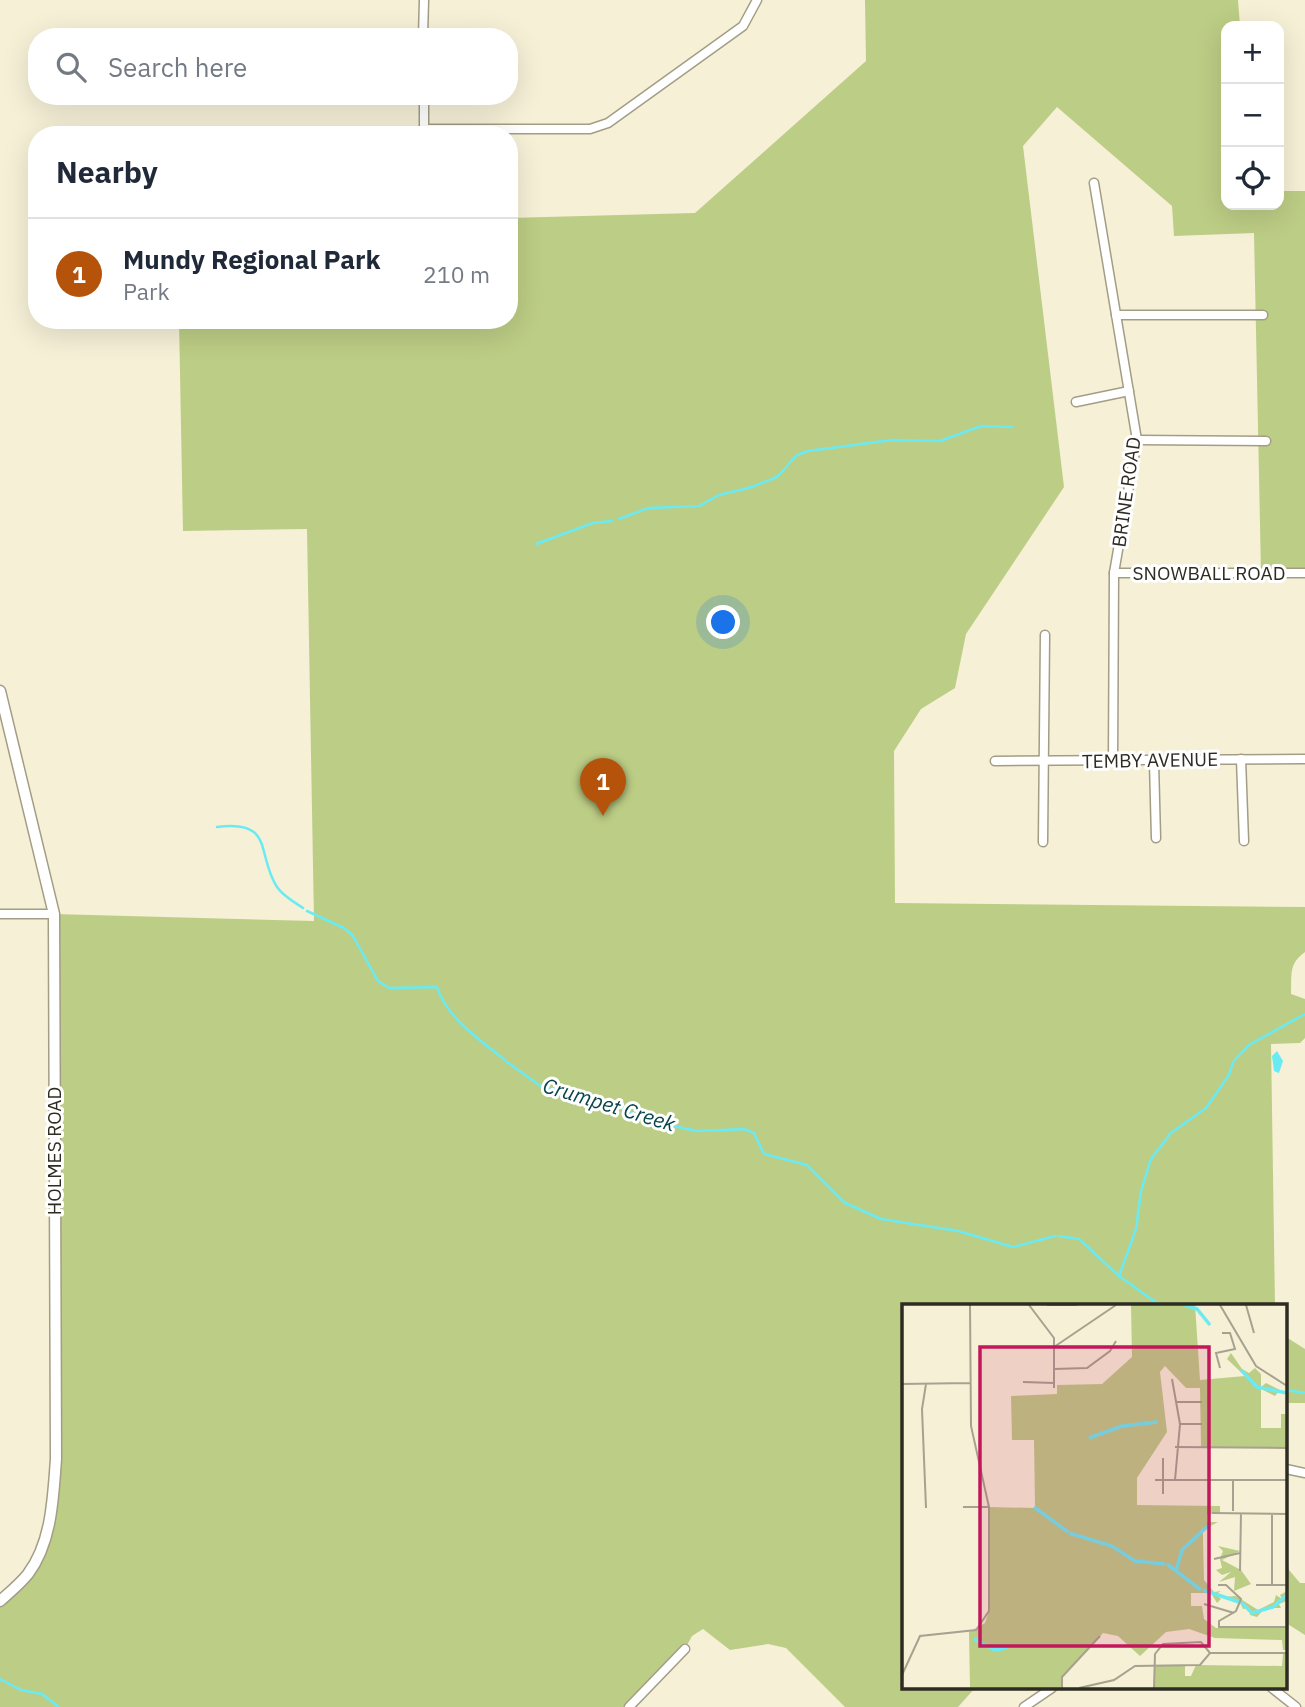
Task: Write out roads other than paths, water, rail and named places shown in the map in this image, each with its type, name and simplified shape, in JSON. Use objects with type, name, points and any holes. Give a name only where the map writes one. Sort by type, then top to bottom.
[{"type":"street","points":[[423,0],[423,28]]},
{"type":"street","points":[[518,130],[590,129],[608,123],[743,26],[757,0]]},
{"type":"street","points":[[424,105],[424,126]]},
{"type":"street","name":"BRINE ROAD","points":[[1094,183],[1137,440],[1114,573],[1112,761]]},
{"type":"street","points":[[1116,315],[1263,315]]},
{"type":"street","points":[[1076,402],[1129,390]]},
{"type":"street","points":[[1137,440],[1266,441]]},
{"type":"street","name":"SNOWBALL ROAD","points":[[1114,573],[1305,573]]},
{"type":"street","points":[[1044,842],[1045,635]]},
{"type":"street","name":"HOLMES ROAD","points":[[0,691],[54,914],[56,1459],[53,1504],[44,1544],[28,1574],[0,1601]]},
{"type":"street","points":[[1241,759],[1244,841]]},
{"type":"street","name":"TEMBY AVENUE","points":[[995,761],[1305,759]]},
{"type":"street","points":[[1154,761],[1156,838]]},
{"type":"street","points":[[0,914],[54,914]]},
{"type":"street","points":[[629,1707],[685,1649]]},
{"type":"street","points":[[1024,1707],[1049,1690]]},
{"type":"street","points":[[1275,1690],[1296,1707]]},
{"type":"water","points":[[1277,1051],[1283,1061],[1279,1073],[1274,1071],[1272,1056]]},
{"type":"waterway","points":[[619,519],[648,508],[699,506],[719,495],[752,487],[777,477],[797,455],[808,451],[892,440],[940,441],[981,426],[1012,427]]},
{"type":"waterway","points":[[536,544],[593,523],[612,521]]},
{"type":"waterway","name":"Crumpet Creek","points":[[217,827],[248,828],[256,834],[277,887],[303,908]]},
{"type":"waterway","name":"Crumpet Creek","points":[[307,911],[344,928],[353,936],[378,981],[389,988],[437,987],[456,1018],[505,1060]]},
{"type":"waterway","points":[[1119,1276],[1136,1229],[1141,1191],[1151,1159],[1171,1133],[1206,1108],[1229,1075],[1233,1062],[1249,1045],[1305,1014]]},
{"type":"waterway","name":"Crumpet Creek","points":[[507,1062],[542,1087],[596,1097],[649,1121],[697,1131],[744,1129],[754,1133],[764,1154],[807,1165],[845,1203],[881,1219],[958,1231],[1013,1247],[1055,1236]]},
{"type":"waterway","name":"Crumpet Creek","points":[[1058,1236],[1079,1239],[1119,1276],[1158,1304]]},
{"type":"waterway","name":"Crumpet Creek","points":[[1288,1390],[1305,1393]]},
{"type":"waterway","points":[[0,1679],[21,1690],[42,1694],[59,1707]]},
{"type":"place","name":"Mundy Regional Park","points":[[603,816]]}]
